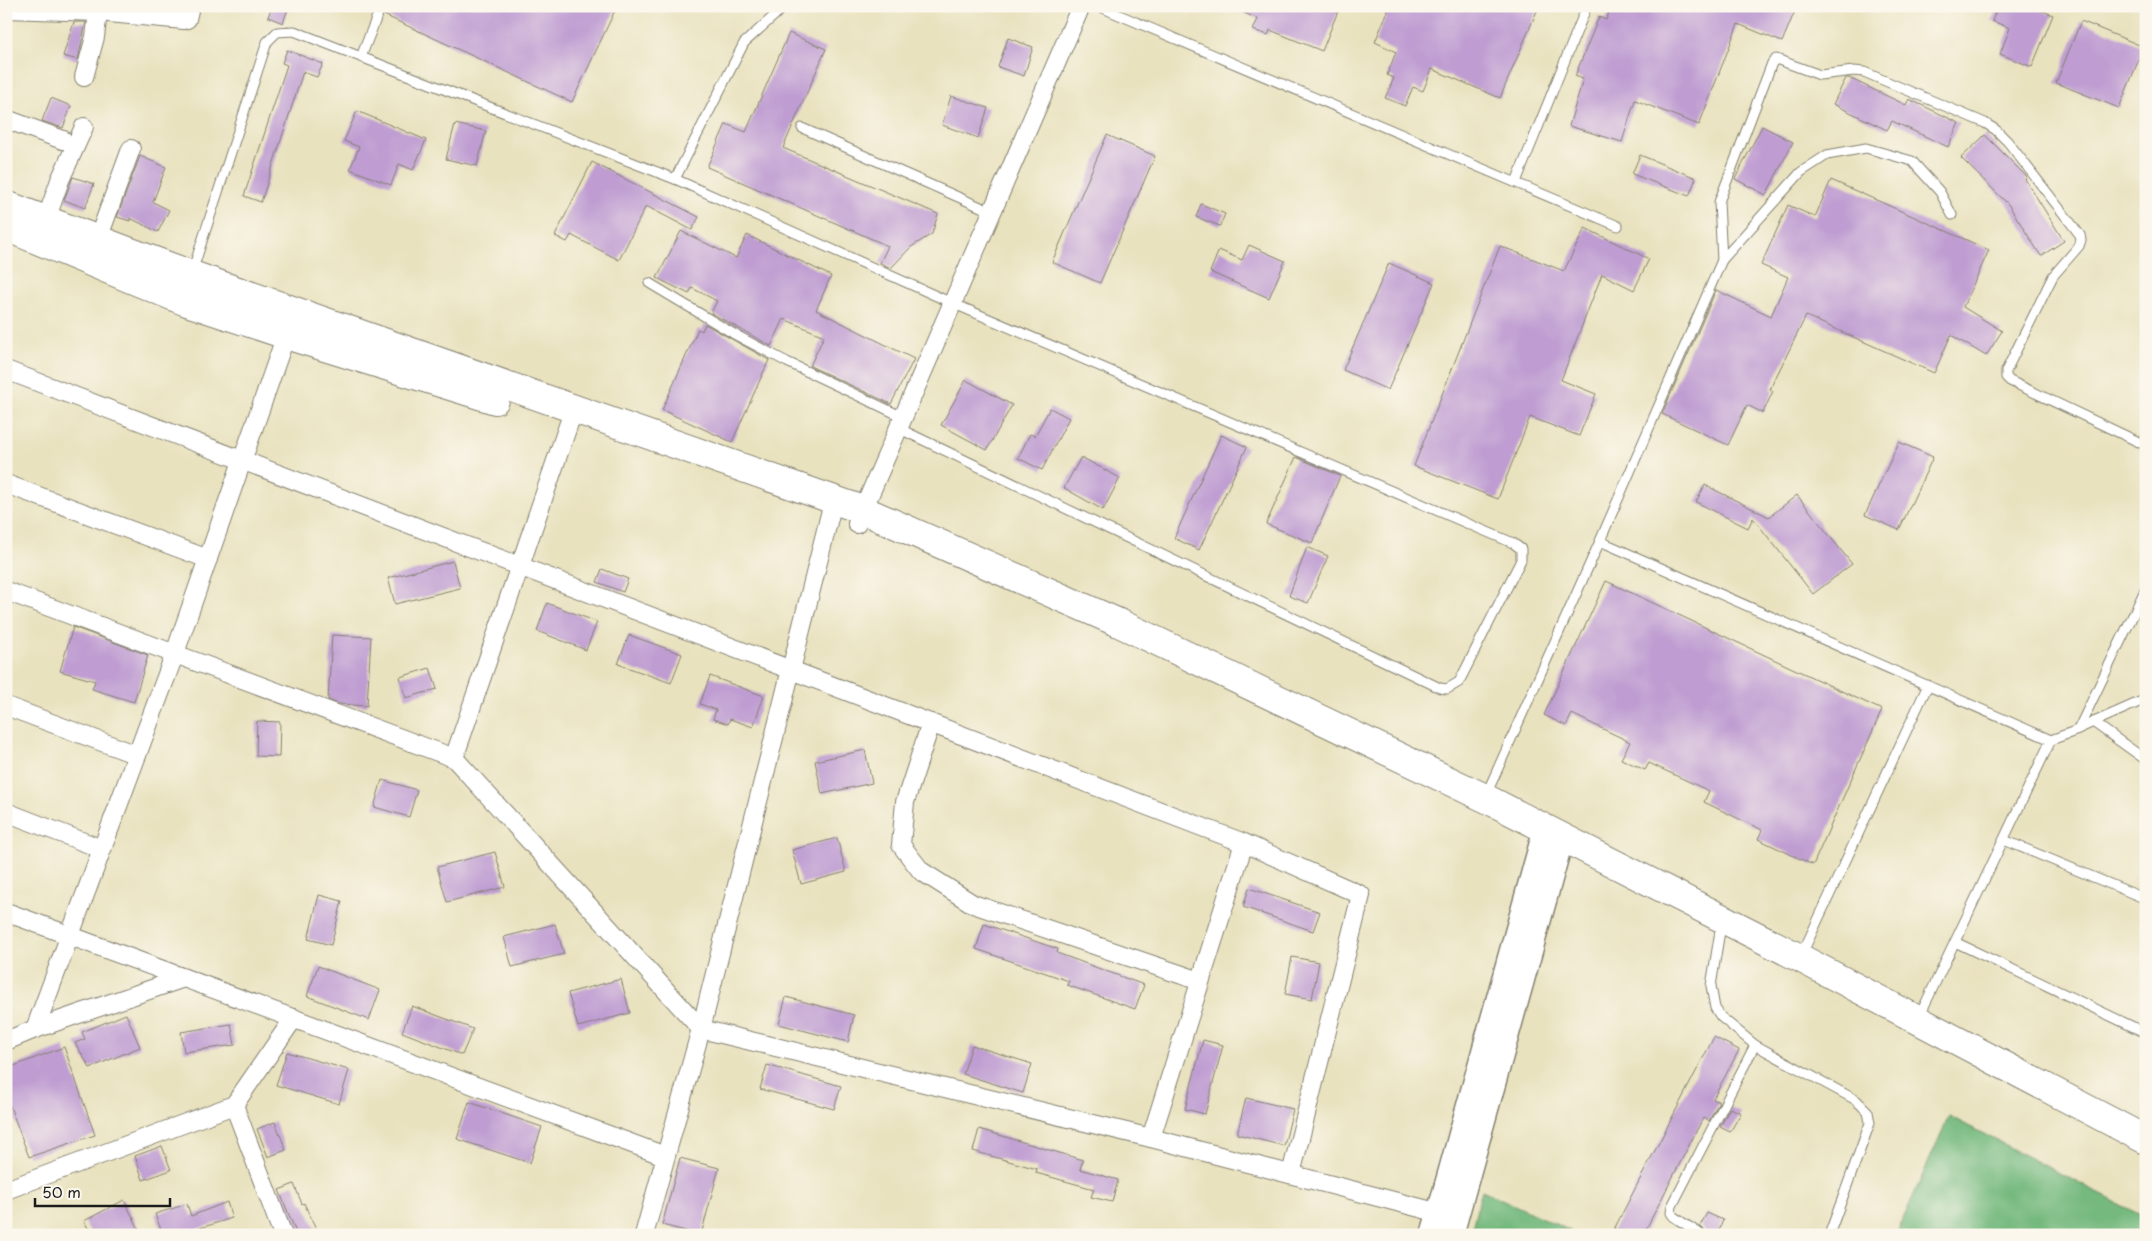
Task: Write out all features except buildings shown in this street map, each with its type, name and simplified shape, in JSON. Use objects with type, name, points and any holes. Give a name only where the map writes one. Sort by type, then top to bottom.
[{"type":"main road","points":[[6,205],[98,240],[188,288],[286,335],[569,423],[830,514],[860,517]]},
{"type":"main road","points":[[6,227],[860,517],[1115,632],[1483,803],[1800,958],[1914,1026],[2146,1152]]},
{"type":"main road","points":[[1553,838],[1720,931],[2146,1140]]},
{"type":"street","points":[[6,9],[98,12],[127,10],[184,20],[187,19],[190,6]]},
{"type":"street","points":[[860,517],[1081,6]]},
{"type":"street","points":[[84,77],[95,37],[98,12]]},
{"type":"street","points":[[6,119],[64,140]]},
{"type":"street","points":[[46,220],[60,180],[84,127]]},
{"type":"street","points":[[98,240],[132,149]]},
{"type":"street","points":[[35,1029],[175,653],[286,335]]},
{"type":"street","points":[[6,370],[1244,843],[1361,895],[1291,1174]]},
{"type":"street","points":[[454,758],[569,423]]},
{"type":"street","points":[[6,484],[208,559]]},
{"type":"street","points":[[644,1235],[701,1029],[789,669],[830,514]]},
{"type":"street","points":[[6,591],[454,758],[701,1029],[1151,1138],[1291,1174],[1449,1221]]},
{"type":"street","points":[[6,706],[137,755]]},
{"type":"street","points":[[931,723],[905,802],[902,845],[921,871],[973,904],[1200,981]]},
{"type":"street","points":[[6,812],[102,848]]},
{"type":"street","points":[[1432,1235],[1449,1221],[1553,838]]},
{"type":"street","points":[[1151,1138],[1244,843]]},
{"type":"street","points":[[6,912],[665,1156]]},
{"type":"street","points":[[6,1040],[184,978]]},
{"type":"street","points":[[6,1190],[234,1105],[294,1018]]},
{"type":"street","points":[[234,1105],[278,1233]]},
{"type":"lane","points":[[361,57],[381,6]]},
{"type":"lane","points":[[675,179],[744,43],[784,6]]},
{"type":"lane","points":[[1098,6],[1618,226]]},
{"type":"lane","points":[[1516,182],[1587,6]]},
{"type":"lane","points":[[188,288],[266,42],[277,32],[294,31],[675,179],[952,303],[1513,544],[1521,550],[1521,560],[1458,682],[1448,690],[1440,688],[901,422],[734,334],[649,283]]},
{"type":"lane","points":[[1722,260],[1719,202],[1772,63],[1776,59],[1820,75],[1854,71],[1864,72],[1985,123],[2008,142],[2080,235],[2081,240],[2053,276],[2006,371],[2006,377],[2010,381],[2143,444],[2146,450]]},
{"type":"lane","points":[[802,128],[992,212]]},
{"type":"lane","points":[[1483,803],[1600,542],[1722,260],[1801,172],[1827,154],[1866,148],[1912,161],[1940,192],[1952,215]]},
{"type":"lane","points":[[1600,542],[2051,740],[2078,730],[2146,699]]},
{"type":"lane","points":[[2078,730],[2146,588]]},
{"type":"lane","points":[[1800,958],[1928,685]]},
{"type":"lane","points":[[2093,722],[2146,760]]},
{"type":"lane","points":[[1914,1026],[2051,740]]},
{"type":"lane","points":[[2004,840],[2146,899]]},
{"type":"lane","points":[[1720,931],[1711,986],[1716,1008],[1728,1024],[1755,1045],[1856,1100],[1868,1112],[1870,1123],[1829,1235]]},
{"type":"lane","points":[[1955,942],[2146,1033]]},
{"type":"lane","points":[[1702,1235],[1674,1217],[1671,1214],[1672,1206],[1755,1045]]},
{"type":"green space","points":[[1949,1116],[2146,1218],[2146,1235],[1896,1235]]},
{"type":"green space","points":[[1482,1190],[1579,1235],[1470,1235]]}]
